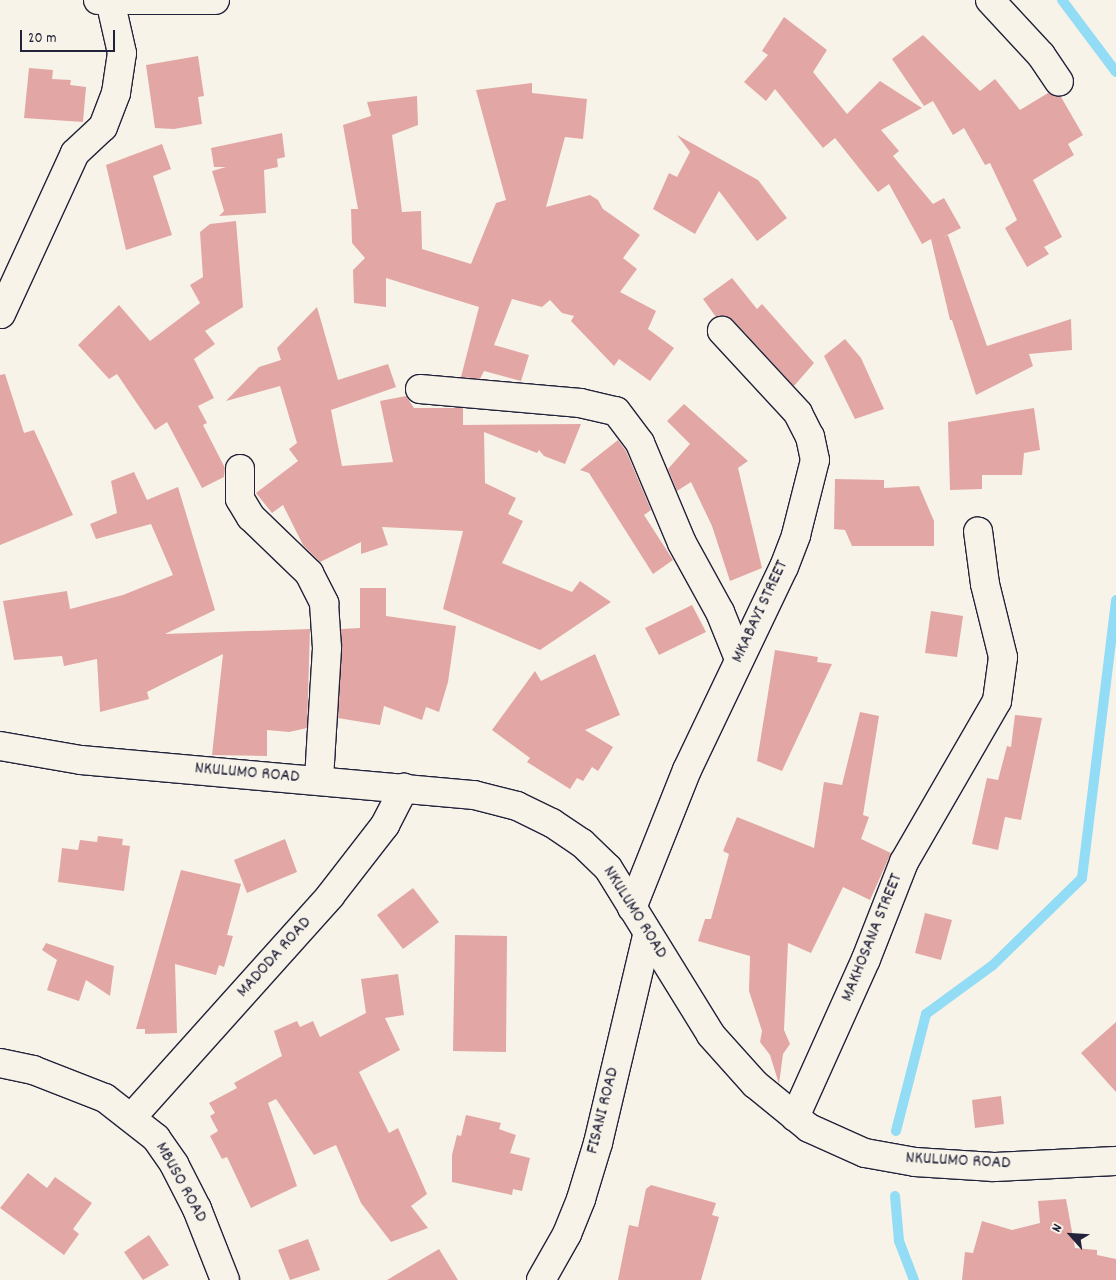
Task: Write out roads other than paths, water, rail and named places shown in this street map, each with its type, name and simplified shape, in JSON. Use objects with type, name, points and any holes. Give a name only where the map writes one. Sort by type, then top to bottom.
[{"type":"street","points":[[98,0],[215,0]]},
{"type":"street","points":[[1,314],[75,153],[103,127],[116,93],[122,53],[110,0]]},
{"type":"street","points":[[990,0],[1040,55],[1059,82]]},
{"type":"street","name":"MKABAYI STREET","points":[[632,908],[687,770],[796,535],[814,460],[810,437],[798,414],[722,331]]},
{"type":"street","points":[[420,389],[580,403],[616,411],[640,443],[682,543],[720,612],[739,659]]},
{"type":"street","points":[[240,469],[240,499],[251,517],[309,573],[324,603],[327,648],[319,780]]},
{"type":"street","name":"MAKHOSANA STREET","points":[[795,1117],[863,967],[904,862],[997,701],[1003,657],[985,584],[978,531]]},
{"type":"street","name":"NKULUMO ROAD","points":[[0,746],[81,760],[474,795],[517,806],[552,822],[582,843],[608,868],[647,935],[711,1035],[755,1084],[809,1128],[865,1153],[915,1162],[994,1167],[1116,1161]]},
{"type":"street","name":"MADODA ROAD","points":[[132,1117],[330,896],[385,825],[404,788]]},
{"type":"street","name":"FISANI ROAD","points":[[541,1280],[567,1234],[581,1199],[598,1144],[647,935]]},
{"type":"street","name":"MBUSO ROAD","points":[[0,1063],[33,1070],[76,1085],[105,1098],[132,1117],[156,1138],[174,1164],[197,1209],[225,1280]]},
{"type":"waterway","points":[[1062,0],[1116,72]]},
{"type":"waterway","points":[[896,1131],[926,1014],[993,965],[1082,878],[1116,600]]},
{"type":"waterway","points":[[895,1196],[899,1241],[914,1280]]}]
